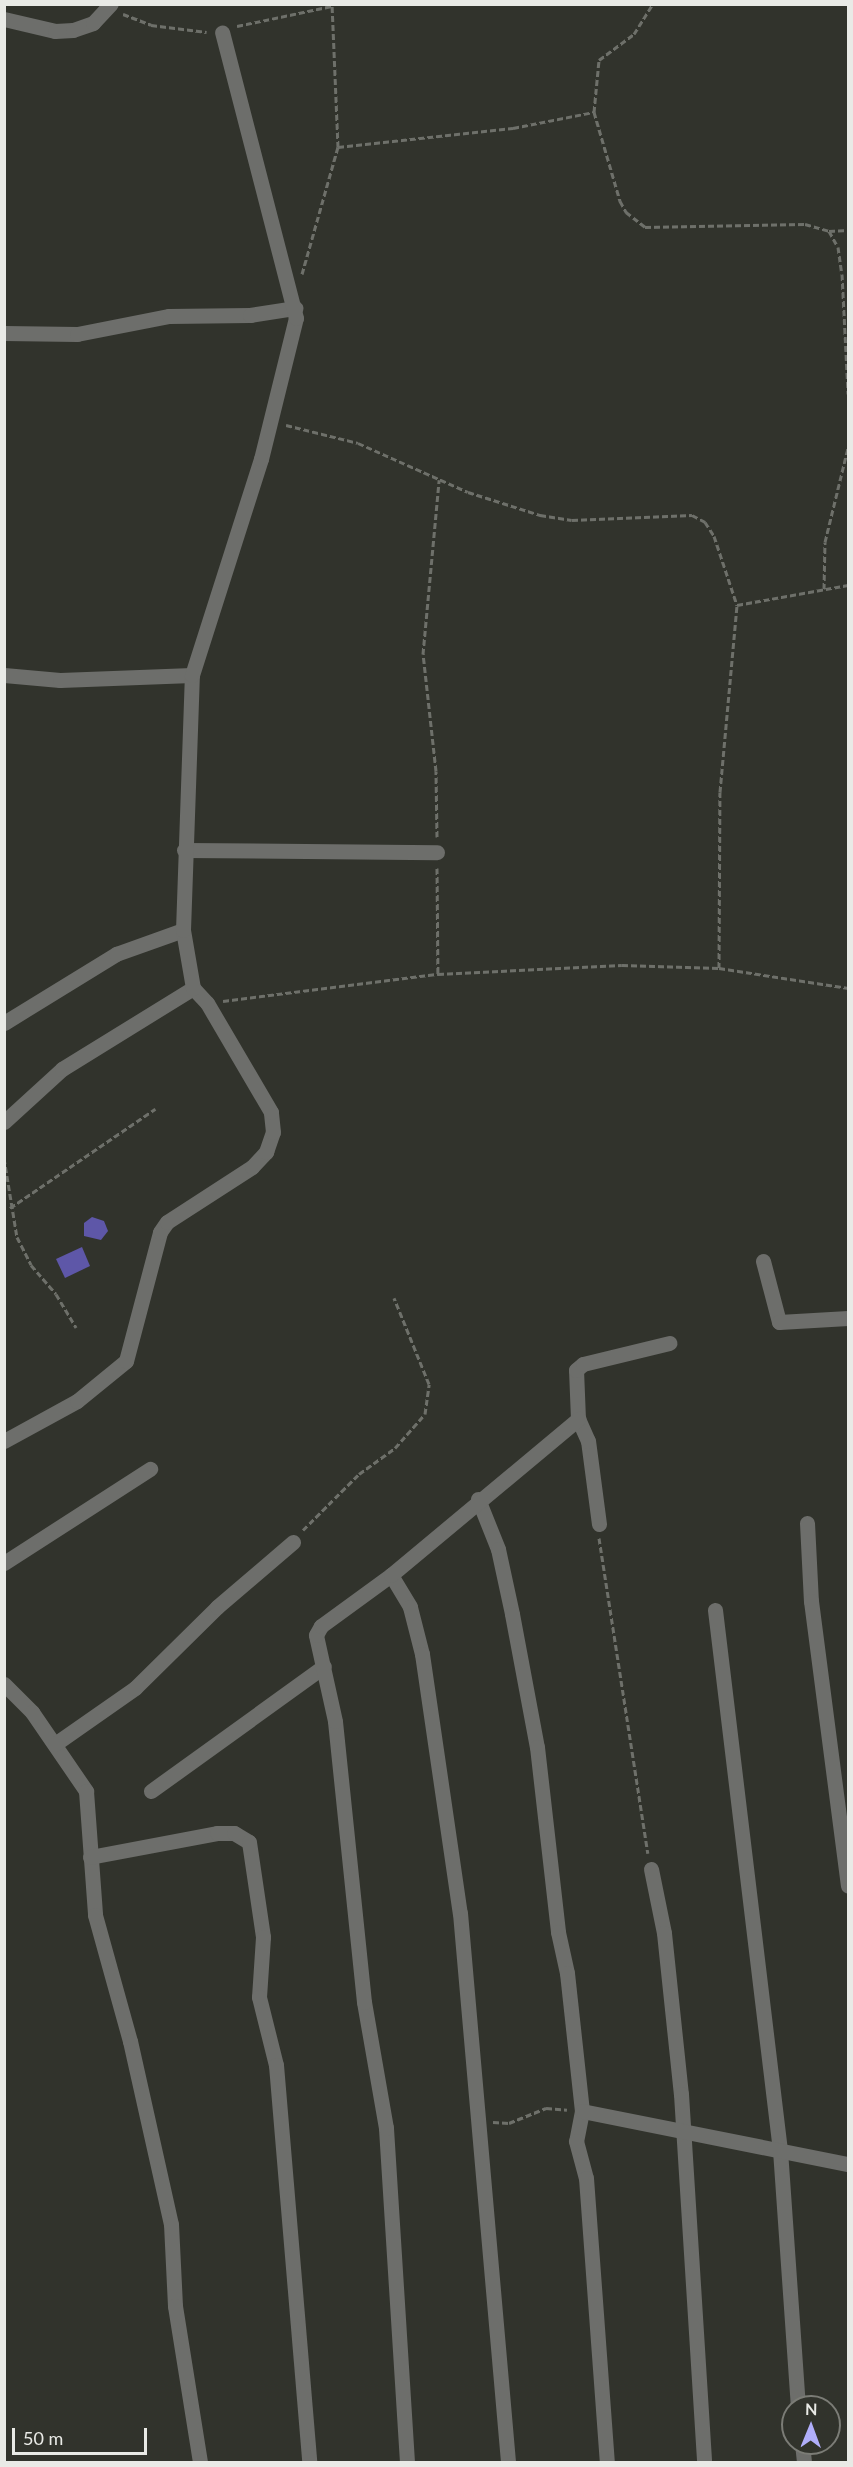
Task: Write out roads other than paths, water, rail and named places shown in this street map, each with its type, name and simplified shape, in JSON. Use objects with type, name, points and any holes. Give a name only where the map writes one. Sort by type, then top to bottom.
[{"type":"street","points":[[4,19],[55,31],[73,30],[93,23],[111,4]]},
{"type":"street","points":[[4,1441],[77,1401],[126,1361],[160,1232],[167,1222],[252,1167],[266,1152],[273,1132],[271,1112],[207,1003],[193,988],[183,930],[184,849],[192,765],[192,675],[269,423],[295,304],[222,32]]},
{"type":"street","points":[[4,333],[77,334],[170,316],[249,315],[295,304]]},
{"type":"street","points":[[4,675],[60,680],[192,675]]},
{"type":"street","points":[[184,849],[437,852]]},
{"type":"street","points":[[4,1023],[116,954],[183,930]]},
{"type":"street","points":[[4,1122],[62,1069],[193,988]]},
{"type":"street","points":[[763,1261],[780,1323],[849,1318]]},
{"type":"street","points":[[599,1524],[588,1441],[578,1419],[574,1378],[583,1364],[669,1343]]},
{"type":"street","points":[[407,2463],[386,2128],[364,2002],[335,1721],[324,1666],[316,1644],[321,1626],[390,1575],[478,1498],[578,1419]]},
{"type":"street","points":[[4,1563],[150,1469]]},
{"type":"street","points":[[478,1498],[498,1549],[537,1747],[582,2112],[576,2141],[586,2178],[607,2463]]},
{"type":"street","points":[[807,1523],[811,1601],[845,1814],[849,1886]]},
{"type":"street","points":[[55,1744],[135,1688],[293,1542]]},
{"type":"street","points":[[390,1575],[410,1607],[424,1665],[460,1913],[480,2119],[508,2463]]},
{"type":"street","points":[[715,1610],[780,2150],[797,2395]]},
{"type":"street","points":[[151,1791],[324,1666]]},
{"type":"street","points":[[4,1684],[55,1744],[86,1791],[95,1915],[130,2041],[171,2224],[175,2306],[200,2463]]},
{"type":"street","points":[[90,1857],[217,1833],[234,1833],[249,1842],[263,1936],[259,1997],[276,2065],[309,2463]]},
{"type":"street","points":[[651,1869],[664,1933],[704,2463]]},
{"type":"street","points":[[582,2112],[680,2127],[849,2164]]}]
